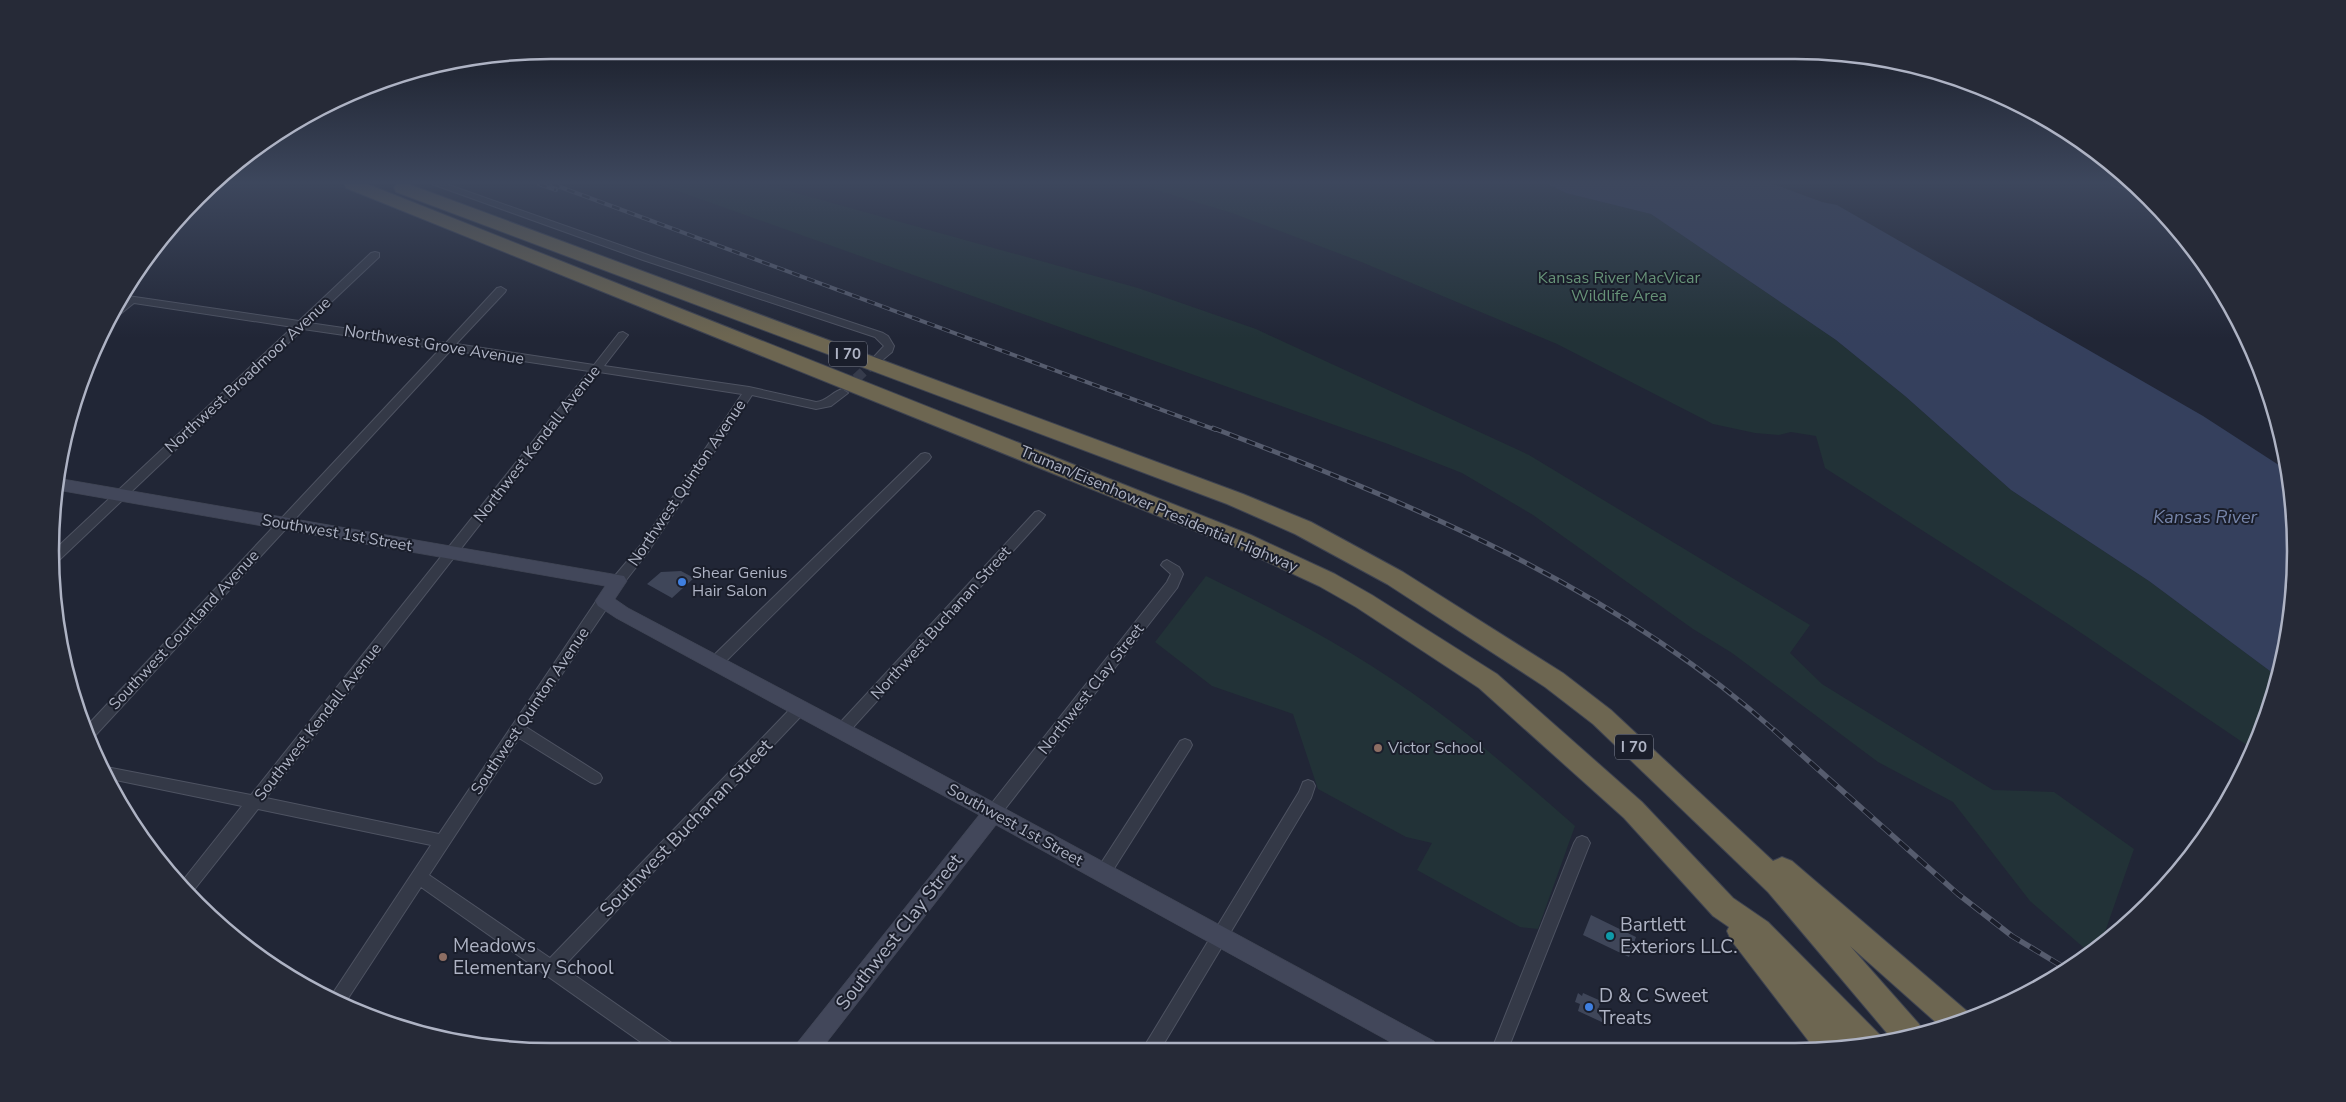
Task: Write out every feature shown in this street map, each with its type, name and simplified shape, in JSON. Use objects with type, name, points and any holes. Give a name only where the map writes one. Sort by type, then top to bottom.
[{"type":"highway","name":"Truman/Eisenhower Presidential Highway","points":[[480,235],[1243,541],[1327,580],[1364,601],[1488,681],[1634,810],[1722,907],[1758,931],[1862,1039]]},
{"type":"highway","name":"Truman/Eisenhower Presidential Highway","points":[[530,235],[1235,498],[1303,528],[1395,578],[1554,680],[1602,717],[1778,883],[1904,1031]]},
{"type":"highway","points":[[1644,755],[1873,947],[1952,1017]]},
{"type":"highway","points":[[1722,907],[1828,1042]]},
{"type":"street","points":[[583,235],[884,338],[889,346],[888,350],[876,360]]},
{"type":"street","name":"Northwest Broadmoor Avenue","points":[[59,553],[375,255]]},
{"type":"street","name":"Southwest Courtland Avenue","points":[[92,729],[501,290]]},
{"type":"street","name":"Northwest Grove Avenue","points":[[128,299],[750,392]]},
{"type":"street","points":[[125,306],[132,300]]},
{"type":"street","name":"Northwest Kendall Avenue","points":[[451,553],[623,335]]},
{"type":"street","name":"Northwest Quinton Avenue","points":[[618,581],[644,549],[750,392],[785,397],[814,407],[826,405],[842,392]]},
{"type":"street","points":[[716,662],[926,457]]},
{"type":"street","name":"Southwest 1st Street","points":[[63,485],[618,581]]},
{"type":"street","name":"Northwest Buchanan Street","points":[[842,730],[1039,515]]},
{"type":"street","name":"Southwest Kendall Avenue","points":[[189,885],[451,553]]},
{"type":"street","name":"Northwest Clay Street","points":[[993,813],[1172,585],[1177,574],[1176,570],[1167,565]]},
{"type":"street","name":"Southwest Quinton Avenue","points":[[340,995],[517,728],[618,581]]},
{"type":"street","name":"Southwest 1st Street","points":[[604,601],[799,709],[842,730],[1415,1043]]},
{"type":"street","name":"Southwest Buchanan Street","points":[[551,969],[799,709]]},
{"type":"street","points":[[517,728],[595,778]]},
{"type":"street","points":[[1103,873],[1185,745]]},
{"type":"street","points":[[112,773],[442,841]]},
{"type":"street","points":[[1154,1043],[1218,935],[1306,794],[1308,786]]},
{"type":"street","name":"Southwest Clay Street","points":[[811,1043],[993,813]]},
{"type":"street","points":[[1502,1043],[1582,843]]},
{"type":"street","points":[[418,878],[463,906],[657,1043]]},
{"type":"green space","points":[[802,235],[949,235],[1138,288],[1256,329],[1529,455],[1810,625],[1790,653],[1822,684],[1993,790],[2054,792],[2134,849],[2104,934],[2085,949],[2030,901],[1953,802],[1878,762],[1732,653],[1693,629],[1533,515],[1462,473],[1388,444]]},
{"type":"green space","name":"Kansas River MacVicar Wildlife Area","points":[[1291,235],[1682,235],[1836,340],[1905,396],[2011,490],[2149,581],[2272,672],[2261,709],[2247,745],[2065,622],[1825,468],[1816,436],[1791,432],[1779,435],[1755,433],[1713,424],[1557,344],[1359,261]]},
{"type":"green space","points":[[1206,576],[1320,635],[1403,686],[1448,719],[1522,779],[1575,826],[1538,929],[1520,927],[1417,870],[1432,843],[1406,837],[1318,789],[1293,714],[1212,686],[1155,642]]},
{"type":"water","name":"Kansas River","points":[[1682,235],[1890,235],[2203,416],[2280,466],[2286,519],[2286,583],[2278,647],[2272,672],[2149,581],[2011,490],[1905,396],[1836,340]]},
{"type":"building","name":"Shear Genius Hair Salon","points":[[681,571],[694,578],[672,598],[647,584],[661,572]]},
{"type":"building","name":"Bartlett Exteriors LLC.","points":[[1591,915],[1636,937],[1629,957],[1583,935]]},
{"type":"building","name":"D & C Sweet Treats","points":[[1578,993],[1582,996],[1583,993],[1601,1001],[1597,1012],[1606,1024],[1578,1011],[1580,1004],[1575,1002]]},
{"type":"tunnel","points":[[845,389],[876,360]]},
{"type":"railway","points":[[691,235],[1216,430]]},
{"type":"railway","points":[[1213,428],[1363,487],[1509,554],[1579,592],[1647,634],[1713,680],[1775,731]]},
{"type":"railway","points":[[1774,730],[1958,894],[2012,936],[2060,965]]},
{"type":"place","name":"Shear Genius Hair Salon","points":[[682,582]]},
{"type":"place","name":"Victor School","points":[[1378,748]]},
{"type":"place","name":"Bartlett Exteriors LLC.","points":[[1610,936]]},
{"type":"place","name":"Meadows Elementary School","points":[[443,957]]},
{"type":"place","name":"D & C Sweet Treats","points":[[1589,1007]]}]
